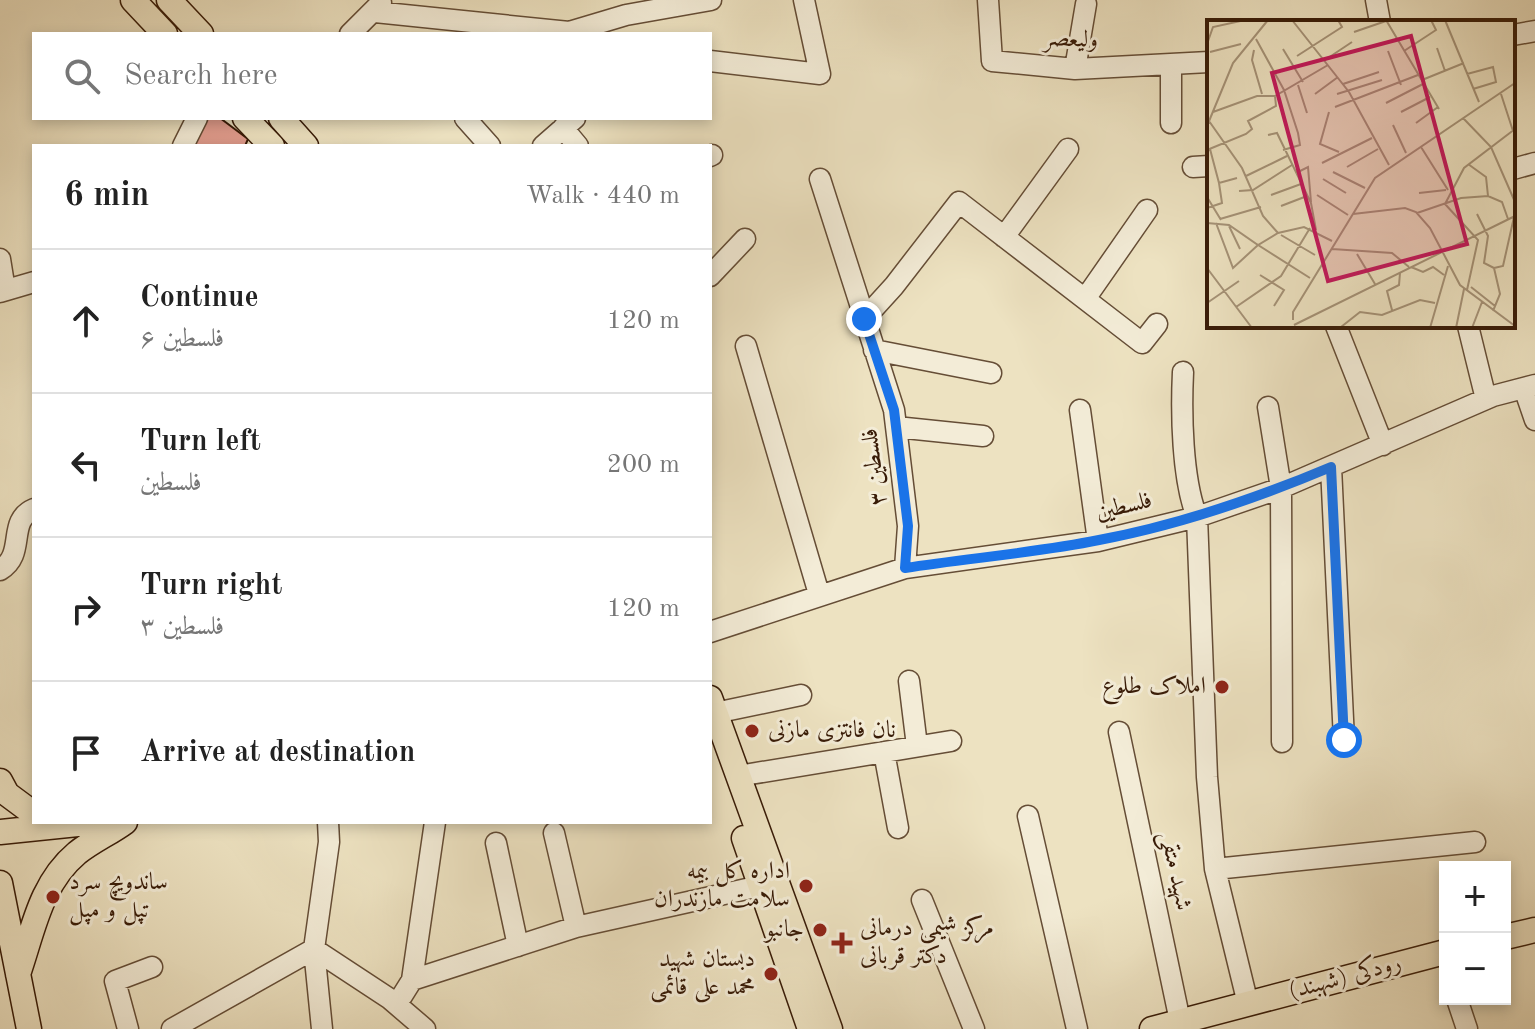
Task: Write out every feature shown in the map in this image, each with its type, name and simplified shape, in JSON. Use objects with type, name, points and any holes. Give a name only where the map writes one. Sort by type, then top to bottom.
[{"type":"main road","points":[[133,0],[163,32]]},
{"type":"main road","points":[[169,0],[199,32]]},
{"type":"main road","points":[[247,120],[270,144]]},
{"type":"main road","points":[[283,120],[304,144]]},
{"type":"main road","points":[[713,706],[830,1029]]},
{"type":"main road","points":[[712,744],[810,1029]]},
{"type":"main road","points":[[0,781],[7,794],[32,813]]},
{"type":"main road","points":[[0,832],[57,824]]},
{"type":"main road","points":[[18,974],[37,910],[53,880],[78,852],[122,824]]},
{"type":"main road","points":[[0,883],[4,916],[29,1029]]},
{"type":"main road","points":[[1511,936],[1535,930]]},
{"type":"main road","name":"رودکی (شهبند)","points":[[1152,1029],[1180,1021],[1208,1022],[1248,1004],[1439,957]]},
{"type":"street","points":[[576,32],[625,8],[711,0]]},
{"type":"street","points":[[712,61],[820,74],[804,0]]},
{"type":"street","name":"ولیعصر","points":[[988,0],[992,61],[1075,69],[1207,62]]},
{"type":"street","points":[[1376,0],[1380,20]]},
{"type":"street","points":[[1075,69],[1086,4]]},
{"type":"street","points":[[352,32],[379,6],[567,32]]},
{"type":"street","points":[[1515,35],[1535,31]]},
{"type":"street","points":[[1171,64],[1171,123]]},
{"type":"street","points":[[184,144],[196,120]]},
{"type":"street","points":[[467,120],[488,144]]},
{"type":"street","points":[[545,144],[569,123],[577,144]]},
{"type":"street","points":[[1004,237],[1068,149]]},
{"type":"street","points":[[1515,168],[1535,163]]},
{"type":"street","name":"فلسطین ۳","points":[[820,179],[896,427],[908,526],[905,568]]},
{"type":"street","points":[[864,319],[894,286],[959,202],[1142,343],[1157,324]]},
{"type":"street","points":[[1085,299],[1147,210]]},
{"type":"street","points":[[712,274],[745,239]]},
{"type":"street","points":[[0,259],[3,291],[32,283]]},
{"type":"street","points":[[1337,328],[1383,445]]},
{"type":"street","points":[[1468,328],[1486,399]]},
{"type":"street","points":[[746,346],[819,594]]},
{"type":"street","points":[[874,350],[991,373]]},
{"type":"street","points":[[1183,372],[1181,420],[1187,448],[1189,496],[1197,517],[1207,777],[1215,869],[1248,1004]]},
{"type":"street","points":[[1530,387],[1535,420]]},
{"type":"street","name":"فلسطین","points":[[712,631],[905,568],[1098,541],[1197,517],[1281,488],[1486,399],[1530,387]]},
{"type":"street","points":[[1268,407],[1281,488],[1282,742]]},
{"type":"street","points":[[1080,410],[1098,541]]},
{"type":"street","points":[[896,427],[983,436]]},
{"type":"street","points":[[1331,467],[1344,740]]},
{"type":"street","points":[[0,570],[11,563],[17,550],[18,521],[23,513],[32,510]]},
{"type":"street","points":[[909,681],[917,746]]},
{"type":"street","points":[[713,706],[801,695]]},
{"type":"street","name":"شهید متقی","points":[[1119,732],[1180,1021]]},
{"type":"street","points":[[738,776],[951,741]]},
{"type":"street","points":[[884,752],[898,828]]},
{"type":"street","points":[[1028,816],[1077,1029]]},
{"type":"street","points":[[322,1029],[314,949],[329,842],[328,824]]},
{"type":"street","points":[[435,824],[407,988],[576,927],[760,886]]},
{"type":"street","points":[[554,833],[576,927]]},
{"type":"street","points":[[1215,869],[1475,842]]},
{"type":"street","points":[[496,843],[518,946]]},
{"type":"street","points":[[922,900],[974,1029]]},
{"type":"street","points":[[172,1029],[314,949]]},
{"type":"street","points":[[314,949],[390,999],[425,1029]]},
{"type":"street","points":[[128,1029],[115,981],[152,967]]},
{"type":"street","points":[[1459,1005],[1467,1029]]},
{"type":"building","points":[[201,120],[223,120],[248,139],[246,144],[189,144]]},
{"type":"place","name":"املاک طلوع","points":[[1222,687]]},
{"type":"place","name":"نان فانتزی مازنی","points":[[752,731]]},
{"type":"place","name":"اداره کل بیمه سلامت مازندران","points":[[806,886]]},
{"type":"place","name":"ساندویچ سرد تپل و مپل","points":[[53,897]]},
{"type":"place","name":"جانبو","points":[[820,930]]},
{"type":"place","name":"مرکز شیمی درمانی دکتر قربانی","points":[[842,943]]},
{"type":"place","name":"دبستان شهید محمد علی قائمی","points":[[771,974]]},
{"type":"route","points":[[864,319],[894,410],[908,526],[905,568],[1098,541],[1197,517],[1258,497],[1331,467],[1344,740]]}]
